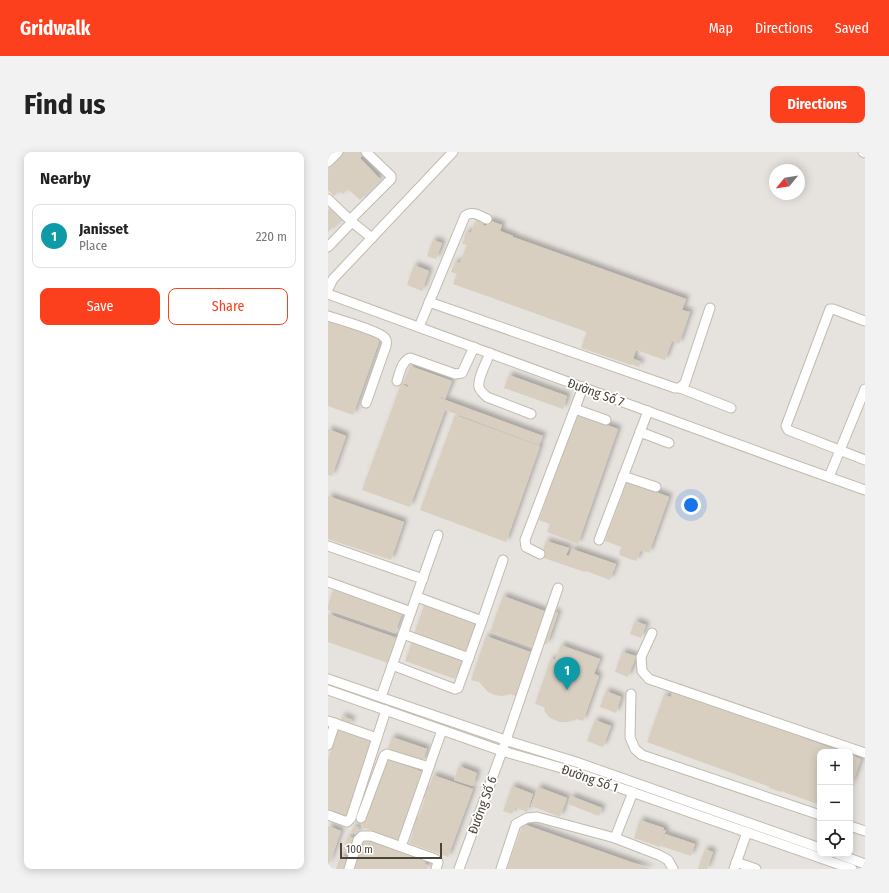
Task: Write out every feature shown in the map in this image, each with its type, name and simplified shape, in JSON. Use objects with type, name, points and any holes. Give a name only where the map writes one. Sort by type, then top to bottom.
[{"type":"street","points":[[328,162],[338,152]]},
{"type":"street","points":[[328,247],[391,179],[391,176],[366,152]]},
{"type":"street","points":[[328,289],[334,279],[453,152]]},
{"type":"street","points":[[329,202],[372,238]]},
{"type":"street","points":[[419,327],[465,216],[472,213],[487,219]]},
{"type":"street","name":"Đường Số 7","points":[[328,294],[865,490]]},
{"type":"street","points":[[429,302],[674,388],[680,388],[731,408]]},
{"type":"street","points":[[680,388],[684,383],[710,308]]},
{"type":"street","points":[[865,321],[833,309],[828,311],[786,426],[788,430],[841,449],[865,460]]},
{"type":"street","points":[[328,316],[374,332],[386,338],[386,346],[366,403]]},
{"type":"street","points":[[470,377],[474,347]]},
{"type":"street","points":[[470,377],[490,353]]},
{"type":"street","points":[[397,381],[402,366],[406,360],[410,358],[455,374],[470,377],[482,393],[487,397],[531,414]]},
{"type":"street","points":[[540,554],[526,547],[524,540],[583,387]]},
{"type":"street","points":[[829,477],[865,389]]},
{"type":"street","points":[[575,409],[606,420]]},
{"type":"street","points":[[599,540],[648,411]]},
{"type":"street","points":[[640,432],[669,443]]},
{"type":"street","points":[[624,476],[656,487]]},
{"type":"street","points":[[381,697],[438,535]]},
{"type":"street","points":[[328,546],[423,579]]},
{"type":"street","points":[[392,665],[455,689],[459,686],[503,560]]},
{"type":"street","points":[[328,582],[411,612]]},
{"type":"street","name":"Đường Số 6","points":[[459,869],[502,751],[558,588]]},
{"type":"street","points":[[416,597],[482,621]]},
{"type":"street","points":[[652,633],[641,657],[642,671],[649,679],[865,753]]},
{"type":"street","points":[[403,634],[469,658]]},
{"type":"street","name":"Đường Số 1","points":[[328,679],[505,740],[576,762],[817,847]]},
{"type":"street","name":"Đường Số 1","points":[[328,690],[502,751],[572,771],[852,869]]},
{"type":"street","points":[[631,694],[630,737],[635,749],[642,755],[817,814]]},
{"type":"street","points":[[328,815],[347,822],[351,818],[386,710]]},
{"type":"street","points":[[328,745],[332,722],[377,738]]},
{"type":"street","points":[[403,841],[442,730]]},
{"type":"street","points":[[361,818],[384,756],[387,754],[429,767]]},
{"type":"street","points":[[615,838],[633,792]]},
{"type":"street","points":[[501,869],[516,824],[527,818],[537,817],[615,838],[659,855],[668,860],[673,869]]},
{"type":"street","points":[[853,827],[865,831]]},
{"type":"street","points":[[747,832],[735,866],[756,869]]},
{"type":"street","points":[[349,869],[358,840],[365,836],[372,836],[435,859],[438,862],[436,869]]},
{"type":"street","points":[[846,857],[865,864]]},
{"type":"shaded area","points":[[328,152],[865,152],[865,869],[328,869]]},
{"type":"building","points":[[342,152],[361,152],[364,154],[360,158],[380,179],[360,200],[348,189],[343,194],[339,191],[334,196],[328,190],[328,169],[330,167],[328,164]]},
{"type":"building","points":[[330,208],[341,219],[328,232],[328,210]]},
{"type":"building","points":[[478,219],[484,221],[483,225],[486,226],[488,220],[502,225],[500,231],[513,237],[686,299],[682,310],[690,312],[679,344],[672,341],[665,360],[636,350],[633,359],[641,362],[639,367],[631,365],[581,348],[587,332],[453,284],[457,274],[451,272],[455,262],[460,263],[467,245],[462,244],[466,232],[471,233],[475,222],[476,223]]},
{"type":"building","points":[[433,240],[442,243],[436,259],[427,256]]},
{"type":"building","points":[[414,265],[429,271],[422,291],[407,285]]},
{"type":"building","points":[[328,318],[380,339],[353,415],[328,406]]},
{"type":"building","points":[[410,366],[452,381],[445,399],[440,398],[543,436],[539,445],[445,410],[410,507],[362,490],[401,384],[408,387],[409,385],[403,383]]},
{"type":"building","points":[[509,375],[567,396],[563,409],[504,388]]},
{"type":"building","points":[[576,414],[618,429],[578,544],[547,532],[550,524],[539,520]]},
{"type":"building","points":[[455,415],[540,446],[506,542],[420,510]]},
{"type":"building","points":[[328,429],[346,436],[332,476],[328,475]]},
{"type":"building","points":[[627,482],[669,497],[649,553],[641,550],[636,561],[619,555],[622,547],[605,541]]},
{"type":"building","points":[[328,496],[404,522],[391,560],[328,539]]},
{"type":"building","points":[[546,541],[569,548],[566,555],[569,556],[572,549],[616,564],[610,580],[541,557]]},
{"type":"building","points":[[334,587],[403,610],[395,633],[328,610],[328,605]]},
{"type":"building","points":[[503,596],[547,612],[534,648],[490,632]]},
{"type":"building","points":[[425,603],[476,621],[465,652],[414,634]]},
{"type":"building","points":[[553,611],[558,613],[547,644],[542,643]]},
{"type":"building","points":[[328,614],[397,638],[388,663],[328,642]]},
{"type":"building","points":[[635,621],[646,625],[641,638],[630,634]]},
{"type":"building","points":[[486,636],[533,653],[518,697],[511,694],[502,696],[495,695],[488,692],[479,682],[471,680]]},
{"type":"building","points":[[413,640],[463,658],[455,679],[405,661]]},
{"type":"building","points":[[561,645],[600,659],[594,674],[599,676],[583,721],[577,719],[568,722],[560,722],[550,718],[545,712],[544,707],[535,704],[551,658],[555,660]]},
{"type":"building","points":[[622,652],[636,656],[628,677],[615,672]]},
{"type":"building","points":[[673,690],[801,735],[801,737],[834,749],[817,749],[817,804],[769,788],[770,787],[647,742],[664,695],[671,697]]},
{"type":"building","points":[[606,691],[621,697],[616,713],[600,707]]},
{"type":"building","points":[[342,716],[352,720],[350,725],[340,721]]},
{"type":"building","points":[[595,720],[611,726],[603,747],[587,741]]},
{"type":"building","points":[[339,728],[374,740],[347,817],[328,811],[328,759]]},
{"type":"building","points":[[392,737],[427,749],[422,762],[391,751],[391,749],[388,748]]},
{"type":"building","points":[[853,756],[861,759],[853,781]]},
{"type":"building","points":[[385,758],[423,772],[398,840],[361,827]]},
{"type":"building","points":[[459,766],[477,773],[473,786],[454,780]]},
{"type":"building","points":[[433,775],[473,789],[448,857],[409,843],[413,832],[410,830],[414,820],[417,821],[425,799],[422,798],[425,789],[428,790]]},
{"type":"building","points":[[512,786],[533,794],[527,812],[515,807],[512,814],[503,811]]},
{"type":"building","points":[[538,787],[567,798],[560,817],[531,806]]},
{"type":"building","points":[[571,796],[602,808],[599,816],[568,804]]},
{"type":"building","points":[[640,820],[666,830],[660,847],[634,838]]},
{"type":"building","points":[[523,824],[651,869],[507,869]]},
{"type":"building","points":[[328,826],[341,831],[328,867]]},
{"type":"building","points":[[354,826],[359,828],[357,834],[351,832]]},
{"type":"building","points":[[665,834],[695,844],[691,856],[661,846]]},
{"type":"building","points":[[348,836],[356,839],[351,853],[343,850]]},
{"type":"building","points":[[364,838],[426,860],[425,864],[428,866],[427,869],[353,869],[354,859],[357,860],[360,849],[357,848],[359,843],[362,844]]},
{"type":"building","points":[[705,849],[713,852],[707,869],[698,869]]},
{"type":"building","points":[[341,855],[351,859],[347,869],[336,869]]},
{"type":"place","name":"Janisset","points":[[567,690]]}]
